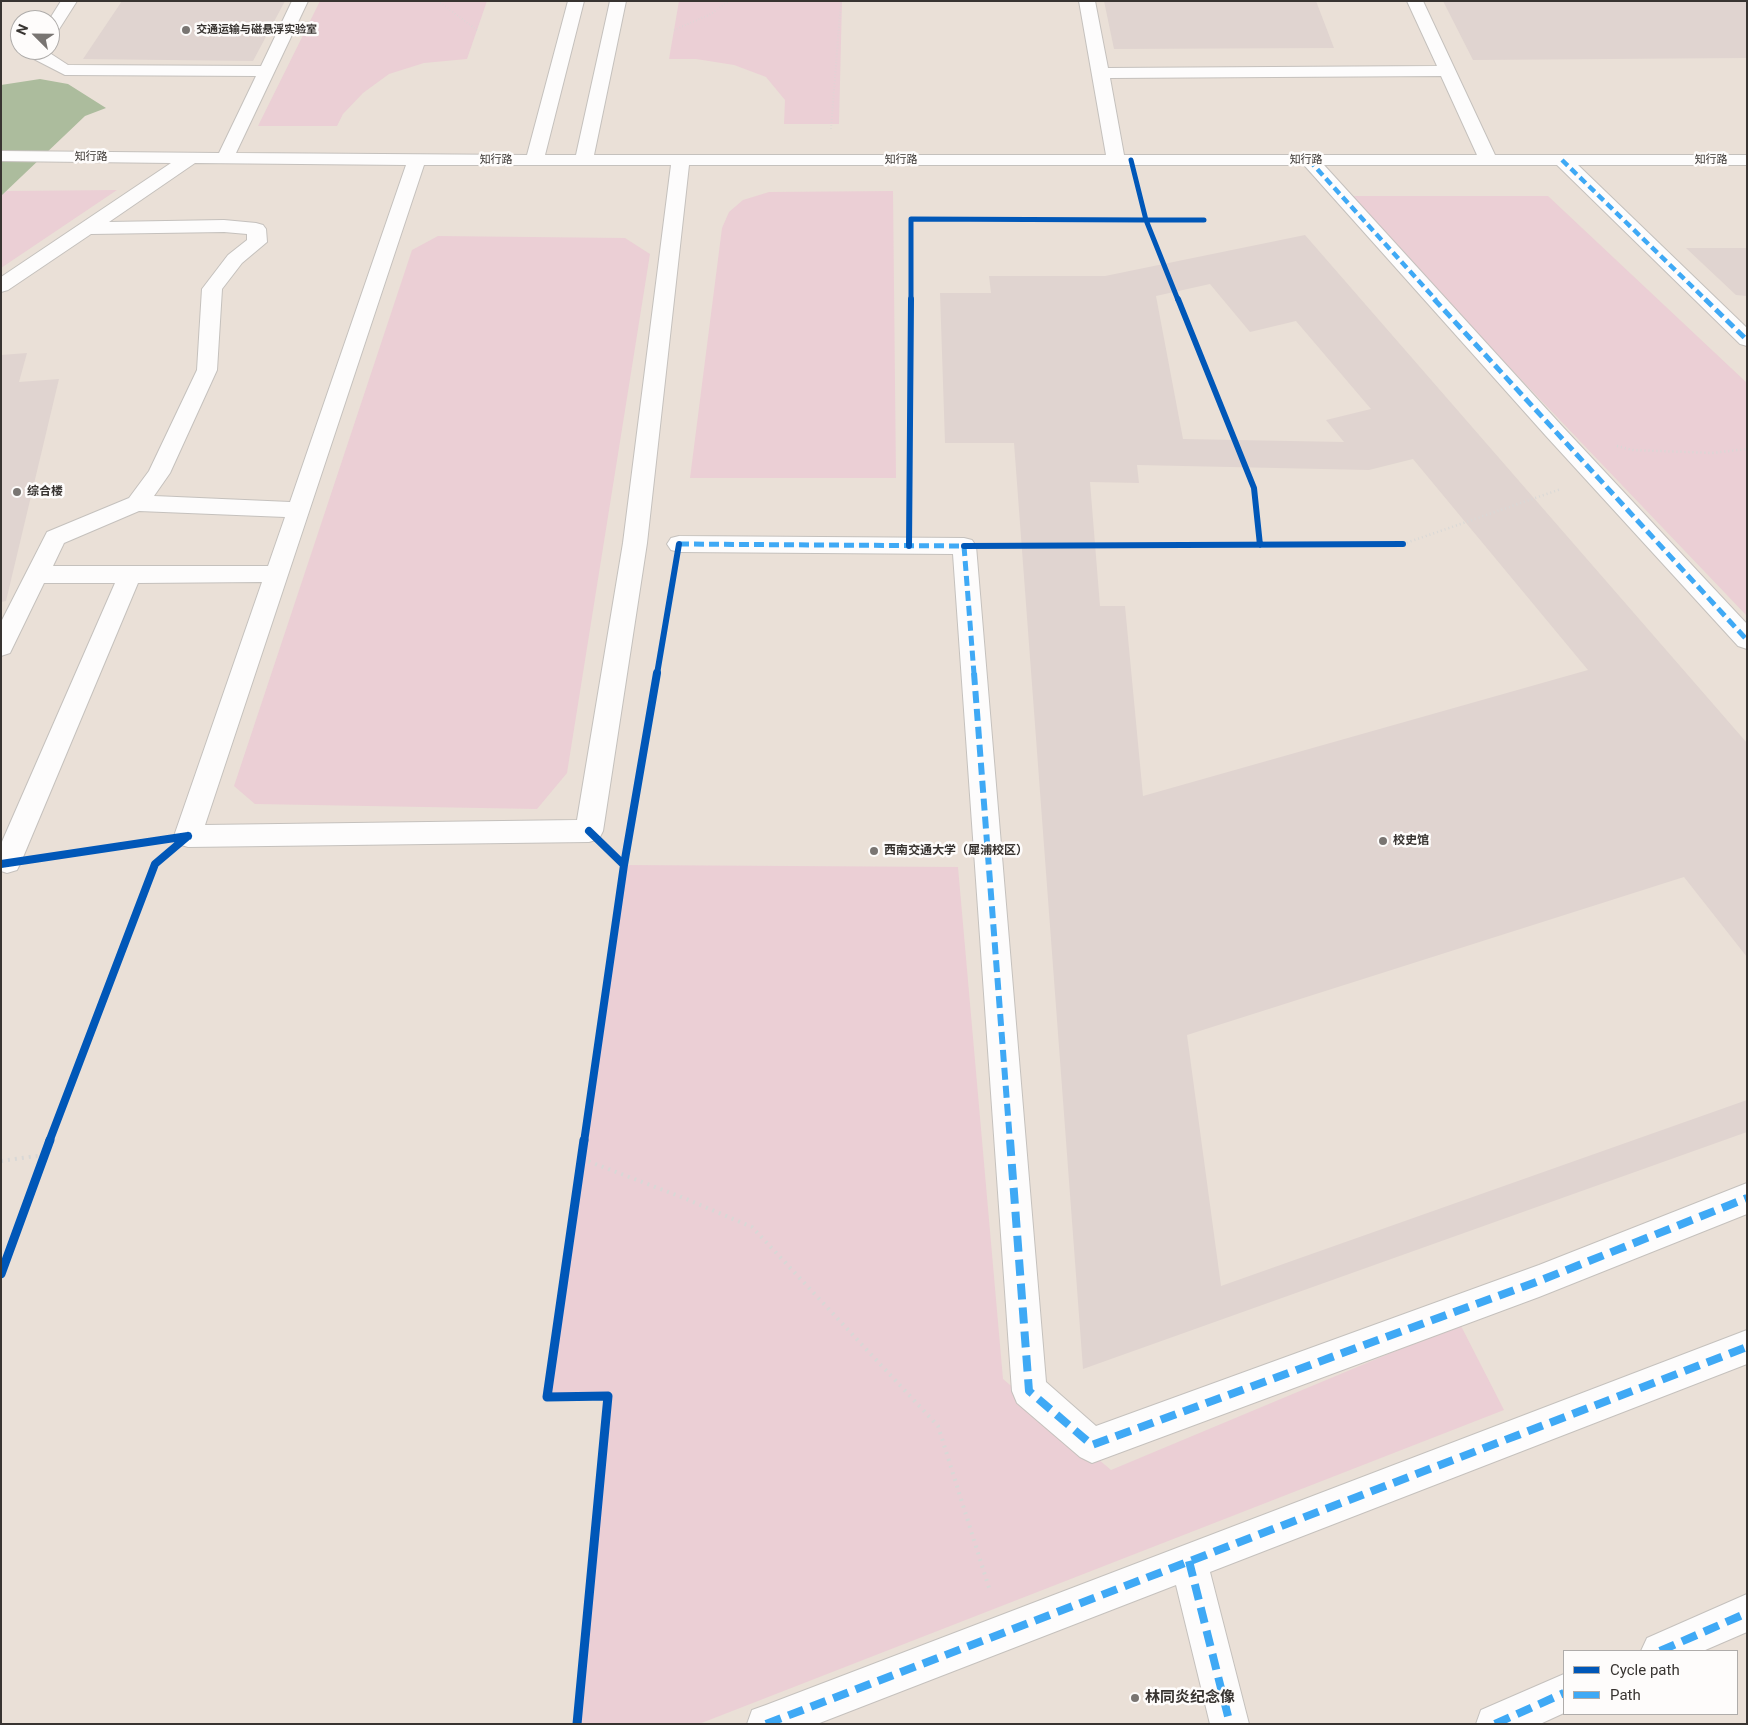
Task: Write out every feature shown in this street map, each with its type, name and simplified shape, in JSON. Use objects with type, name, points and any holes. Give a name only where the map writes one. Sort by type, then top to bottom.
[{"type":"street","points":[[60,15],[69,1]]},
{"type":"street","points":[[225,158],[300,1]]},
{"type":"street","points":[[535,160],[576,1]]},
{"type":"street","points":[[584,160],[618,1]]},
{"type":"street","points":[[1087,1],[1116,160]]},
{"type":"street","points":[[1415,1],[1489,160]]},
{"type":"street","points":[[48,60],[65,70],[266,71]]},
{"type":"street","points":[[1100,72],[1448,71]]},
{"type":"street","name":"知行路","points":[[1,156],[417,160],[1747,160]]},
{"type":"street","points":[[1,286],[191,158]]},
{"type":"street","points":[[417,160],[188,836],[590,831],[634,543],[681,160]]},
{"type":"street","points":[[1309,160],[1554,431],[1747,640]]},
{"type":"street","points":[[1562,160],[1747,340]]},
{"type":"street","points":[[87,228],[224,226],[256,229],[257,242],[235,259],[212,289],[207,370],[159,473],[137,502]]},
{"type":"street","points":[[1,647],[55,538],[137,502],[298,510]]},
{"type":"street","points":[[679,544],[964,546],[1029,1390],[1092,1445],[1539,1281],[1747,1198]]},
{"type":"street","points":[[7,862],[130,574]]},
{"type":"street","points":[[37,575],[277,574]]},
{"type":"street","points":[[766,1724],[1747,1347]]},
{"type":"street","points":[[1189,1561],[1230,1724]]},
{"type":"street","points":[[1662,1650],[1747,1613]]},
{"type":"street","points":[[1495,1724],[1563,1693]]},
{"type":"path","points":[[438,1],[477,30]]},
{"type":"path","points":[[674,30],[712,14],[728,1]]},
{"type":"path","points":[[829,160],[841,1]]},
{"type":"path","points":[[1554,431],[1632,450],[1712,453],[1747,449]]},
{"type":"path","points":[[1394,544],[1403,544],[1596,477]]},
{"type":"path","points":[[41,1164],[47,1146]]},
{"type":"path","points":[[580,1168],[583,1149]]},
{"type":"path","points":[[1,1160],[44,1155]]},
{"type":"path","points":[[582,1159],[684,1198],[752,1227],[938,1426],[1003,1633]]},
{"type":"shaded area","name":"西南交通大学（犀浦校区）","points":[[1,1],[1747,1],[1747,1724],[1,1724]]},
{"type":"shaded area","points":[[320,1],[487,1],[467,59],[424,63],[389,74],[363,93],[343,114],[337,126],[258,126]]},
{"type":"shaded area","points":[[679,1],[842,1],[839,124],[784,124],[785,100],[766,77],[734,65],[696,59],[669,59]]},
{"type":"shaded area","points":[[40,79],[68,84],[106,108],[85,116],[1,196],[1,85]]},
{"type":"shaded area","points":[[117,190],[1,268],[1,196],[7,191]]},
{"type":"shaded area","points":[[893,191],[896,478],[690,478],[722,228],[729,212],[743,200],[769,192]]},
{"type":"shaded area","points":[[1346,196],[1548,196],[1747,383],[1747,616]]},
{"type":"shaded area","points":[[438,236],[625,238],[650,254],[567,773],[537,809],[255,804],[234,786],[412,250]]},
{"type":"shaded area","points":[[624,865],[958,867],[1003,1379],[1111,1470],[1460,1324],[1504,1410],[699,1724],[581,1724],[607,1396],[547,1397]]},
{"type":"building","name":"交通运输与磁悬浮实验室","points":[[122,1],[285,1],[253,61],[83,59]]},
{"type":"building","points":[[1104,1],[1316,1],[1334,48],[1114,49]]},
{"type":"building","points":[[1443,1],[1747,1],[1747,58],[1473,60]]},
{"type":"building","points":[[1305,235],[1747,743],[1747,957],[1684,877],[1187,1035],[1221,1286],[1747,1100],[1747,1132],[1083,1369],[1014,443],[945,443],[940,293],[991,293],[989,276],[1105,276]],"holes":[[[1210,284],[1250,332],[1296,321],[1371,409],[1326,420],[1344,442],[1183,439],[1156,296]],[[1413,459],[1588,670],[1143,796],[1125,606],[1100,606],[1090,482],[1139,483],[1137,465],[1369,470]]]},
{"type":"building","points":[[1686,248],[1747,248],[1747,296],[1736,295]]},
{"type":"building","name":"综合楼","points":[[27,353],[19,382],[59,379],[6,601],[1,602],[1,355]]},
{"type":"marked path","points":[[1309,160],[1554,431],[1747,640]]},
{"type":"marked path","points":[[1562,160],[1747,340]]},
{"type":"marked path","points":[[679,544],[964,546],[1029,1391],[1092,1445],[1539,1281],[1747,1198]]},
{"type":"marked path","points":[[766,1724],[1747,1347]]},
{"type":"marked path","points":[[1189,1561],[1230,1724]]},
{"type":"marked path","points":[[1662,1650],[1747,1613]]},
{"type":"marked path","points":[[1495,1724],[1563,1693]]},
{"type":"cycle path","points":[[909,546],[911,219],[1146,220],[1131,160]]},
{"type":"cycle path","points":[[1204,220],[1146,220],[1254,488],[1260,545]]},
{"type":"cycle path","points":[[624,865],[679,544]]},
{"type":"cycle path","points":[[964,546],[1403,544]]},
{"type":"cycle path","points":[[577,1724],[608,1396],[547,1397],[624,865],[589,831]]},
{"type":"cycle path","points":[[1,864],[188,836]]},
{"type":"cycle path","points":[[1,1274],[44,1155],[155,864],[188,836]]},
{"type":"place","name":"交通运输与磁悬浮实验室","points":[[186,30]]},
{"type":"place","name":"综合楼","points":[[17,492]]},
{"type":"place","name":"校史馆","points":[[1383,841]]},
{"type":"place","name":"西南交通大学（犀浦校区）","points":[[874,851]]},
{"type":"place","name":"林同炎纪念像","points":[[1135,1698]]}]
